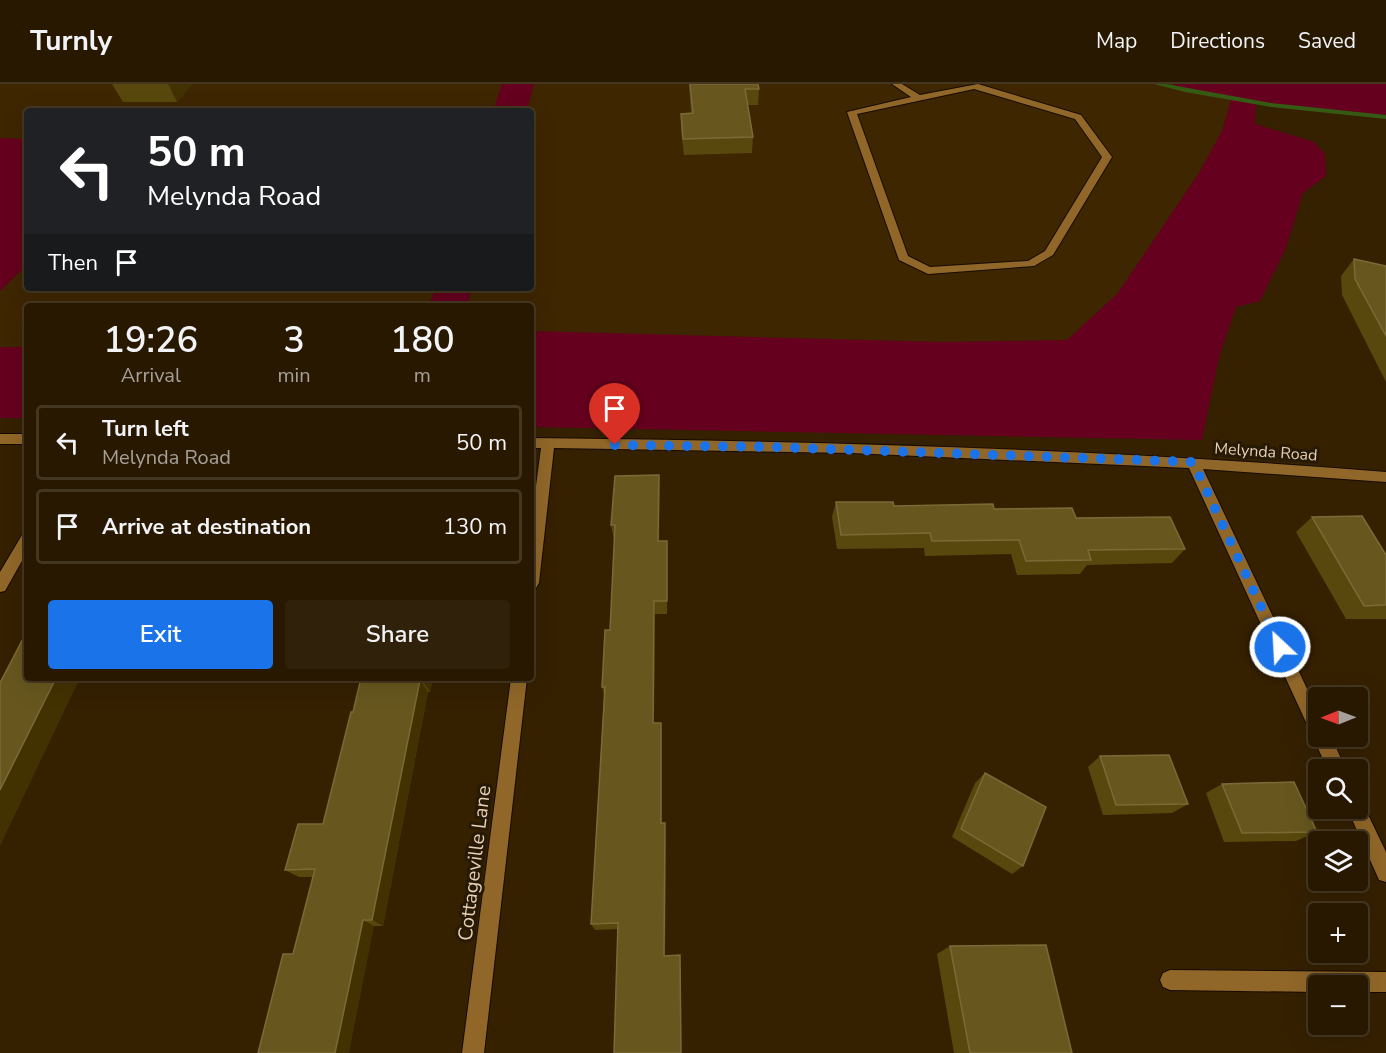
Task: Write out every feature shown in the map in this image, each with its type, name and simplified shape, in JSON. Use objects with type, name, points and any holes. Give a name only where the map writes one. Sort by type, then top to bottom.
[{"type":"street","points":[[896,84],[919,98]]},
{"type":"street","points":[[974,85],[1078,117],[1107,157],[1049,253],[1029,264],[928,271],[903,258],[852,112],[974,85]]},
{"type":"street","points":[[0,439],[24,439]]},
{"type":"street","name":"Melynda Road","points":[[534,443],[783,447],[1193,462],[1386,477]]},
{"type":"street","points":[[534,558],[548,444]]},
{"type":"street","points":[[1193,462],[1308,708]]},
{"type":"street","points":[[0,586],[24,544]]},
{"type":"street","name":"Cottageville Lane","points":[[473,1053],[519,681]]},
{"type":"street","points":[[1361,819],[1386,873]]},
{"type":"street","points":[[1170,980],[1386,982]]},
{"type":"shaded area","points":[[0,84],[1386,84],[1386,120],[1383,117],[1248,103],[1183,438],[534,427],[534,303],[24,303],[24,418],[0,418]]},
{"type":"shaded area","points":[[502,84],[534,84],[528,108],[494,108]]},
{"type":"shaded area","points":[[1173,84],[1386,84],[1386,120],[1383,117],[1256,104],[1255,124],[1314,142],[1325,154],[1326,176],[1303,193],[1286,248],[1260,301],[1236,307],[1219,357],[1202,440],[534,427],[534,331],[944,342],[1067,340],[1118,293],[1200,171],[1222,131],[1231,100],[1192,92]]},
{"type":"shaded area","points":[[0,138],[24,139],[24,268],[0,291]]},
{"type":"shaded area","points":[[434,291],[470,291],[469,303],[430,303]]},
{"type":"shaded area","points":[[0,347],[24,347],[24,418],[0,418]]},
{"type":"building","points":[[690,84],[758,84],[759,89],[745,89],[753,137],[683,139],[681,114],[693,113]]},
{"type":"building","points":[[1354,259],[1386,266],[1386,336],[1355,279]]},
{"type":"building","points":[[659,475],[658,541],[667,541],[667,601],[654,601],[653,723],[661,723],[661,823],[665,823],[664,956],[680,955],[681,1053],[614,1053],[618,923],[591,924],[605,687],[602,687],[605,630],[610,630],[615,525],[611,525],[615,476]]},
{"type":"building","points":[[836,502],[893,502],[894,506],[993,504],[994,509],[1072,508],[1076,518],[1170,517],[1185,549],[1088,550],[1091,560],[1026,561],[1019,540],[932,541],[930,533],[841,535]]},
{"type":"building","points":[[1362,516],[1386,555],[1386,605],[1364,606],[1312,517]]},
{"type":"building","points":[[24,637],[24,681],[54,681],[0,790],[0,683]]},
{"type":"building","points":[[360,681],[420,681],[372,920],[363,920],[335,1053],[258,1053],[283,954],[293,954],[315,869],[285,870],[298,824],[323,824],[351,712],[353,712]]},
{"type":"building","points":[[1169,755],[1188,804],[1116,805],[1100,756]]},
{"type":"building","points":[[985,773],[1046,807],[1023,866],[961,829]]},
{"type":"building","points":[[1294,782],[1308,812],[1308,819],[1311,819],[1317,831],[1242,833],[1222,784]]},
{"type":"building","points":[[1046,945],[1072,1053],[970,1053],[950,946]]},
{"type":"waterway","points":[[1157,84],[1271,105],[1386,117]]},
{"type":"route","points":[[615,445],[771,447],[1193,462],[1280,647]]}]
